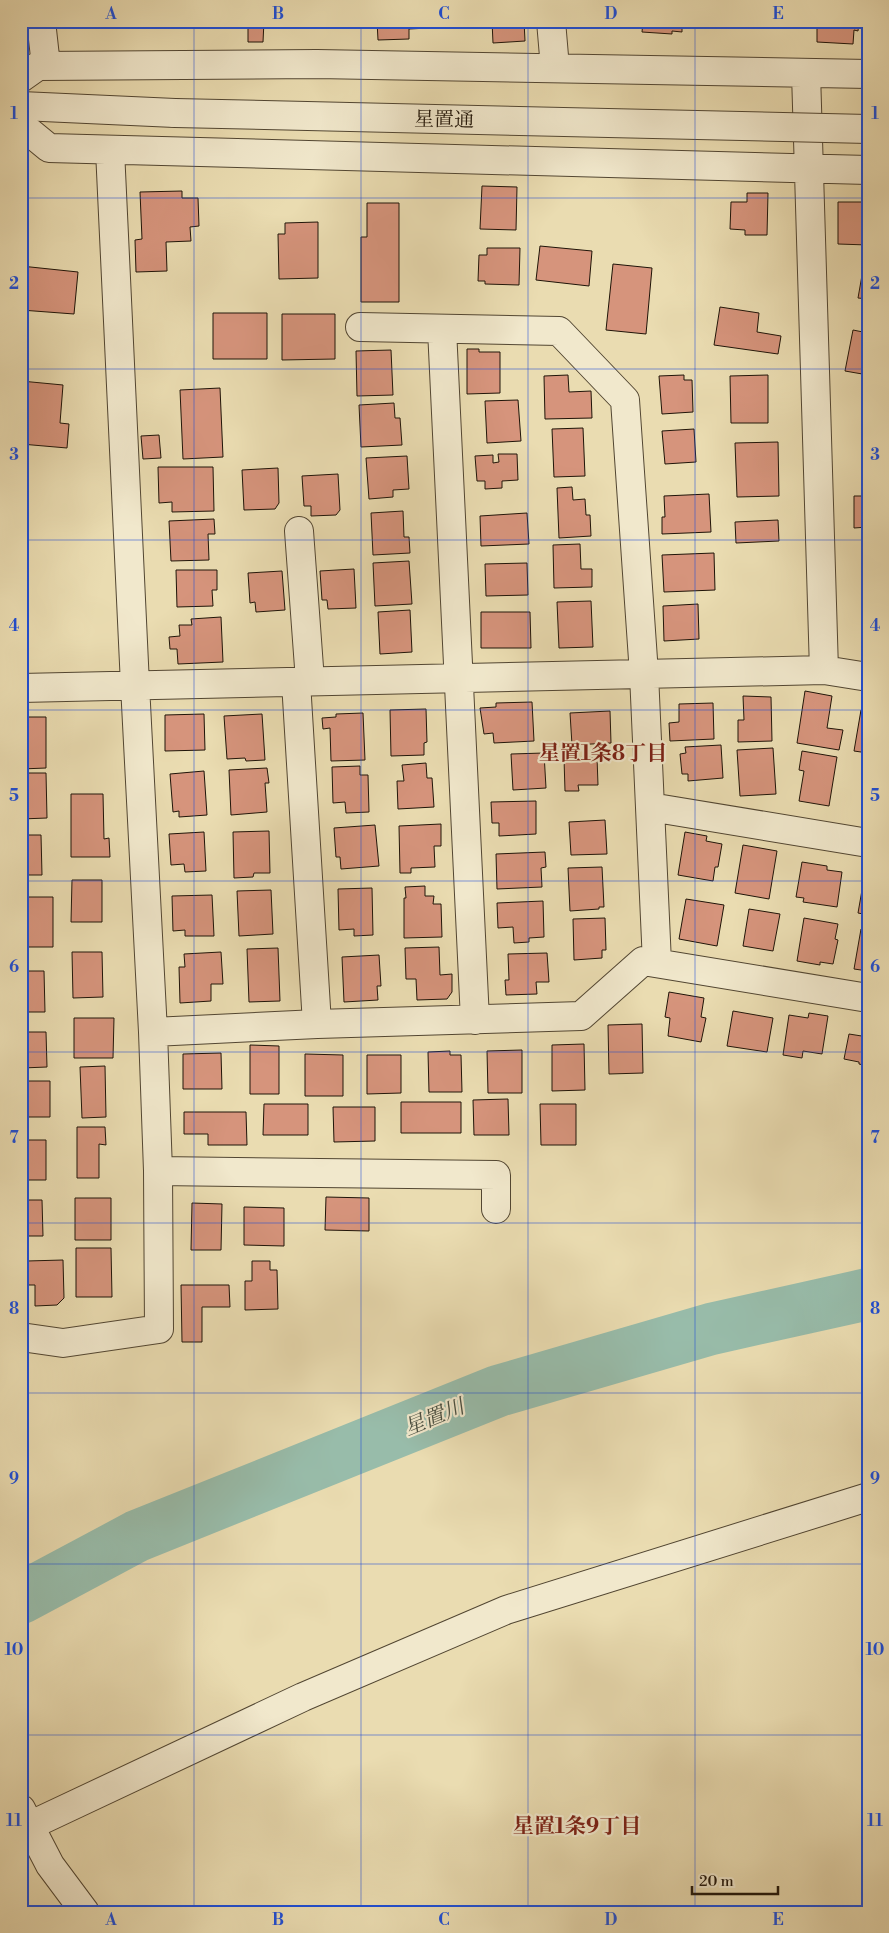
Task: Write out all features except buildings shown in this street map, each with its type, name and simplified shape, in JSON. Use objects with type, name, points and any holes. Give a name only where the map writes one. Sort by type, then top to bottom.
[{"type":"street","points":[[41,21],[46,66]]},
{"type":"street","points":[[551,21],[555,68]]},
{"type":"street","points":[[21,78],[38,66],[317,64],[868,74]]},
{"type":"street","points":[[806,73],[824,670]]},
{"type":"street","name":"星置通","points":[[21,106],[175,113],[868,129]]},
{"type":"street","points":[[21,126],[49,148],[868,170]]},
{"type":"street","points":[[21,1337],[63,1343],[159,1329],[158,1171],[153,1032],[110,150]]},
{"type":"street","points":[[360,327],[559,331],[625,400],[644,674],[657,963]]},
{"type":"street","points":[[442,329],[475,1020]]},
{"type":"street","points":[[299,531],[316,1024]]},
{"type":"street","points":[[21,688],[824,670],[868,676]]},
{"type":"street","points":[[650,807],[868,843]]},
{"type":"street","points":[[153,1032],[316,1024],[581,1016],[643,961],[868,998]]},
{"type":"street","points":[[158,1171],[496,1175],[496,1209]]},
{"type":"street","points":[[85,1912],[50,1865],[25,1818],[506,1610],[868,1497]]},
{"type":"waterway","name":"星置川","points":[[21,1598],[137,1536],[498,1391],[711,1329],[868,1294]]},
{"type":"district","name":"星置1条8丁目","points":[[603,753]]},
{"type":"district","name":"星置1条9丁目","points":[[577,1826]]}]
